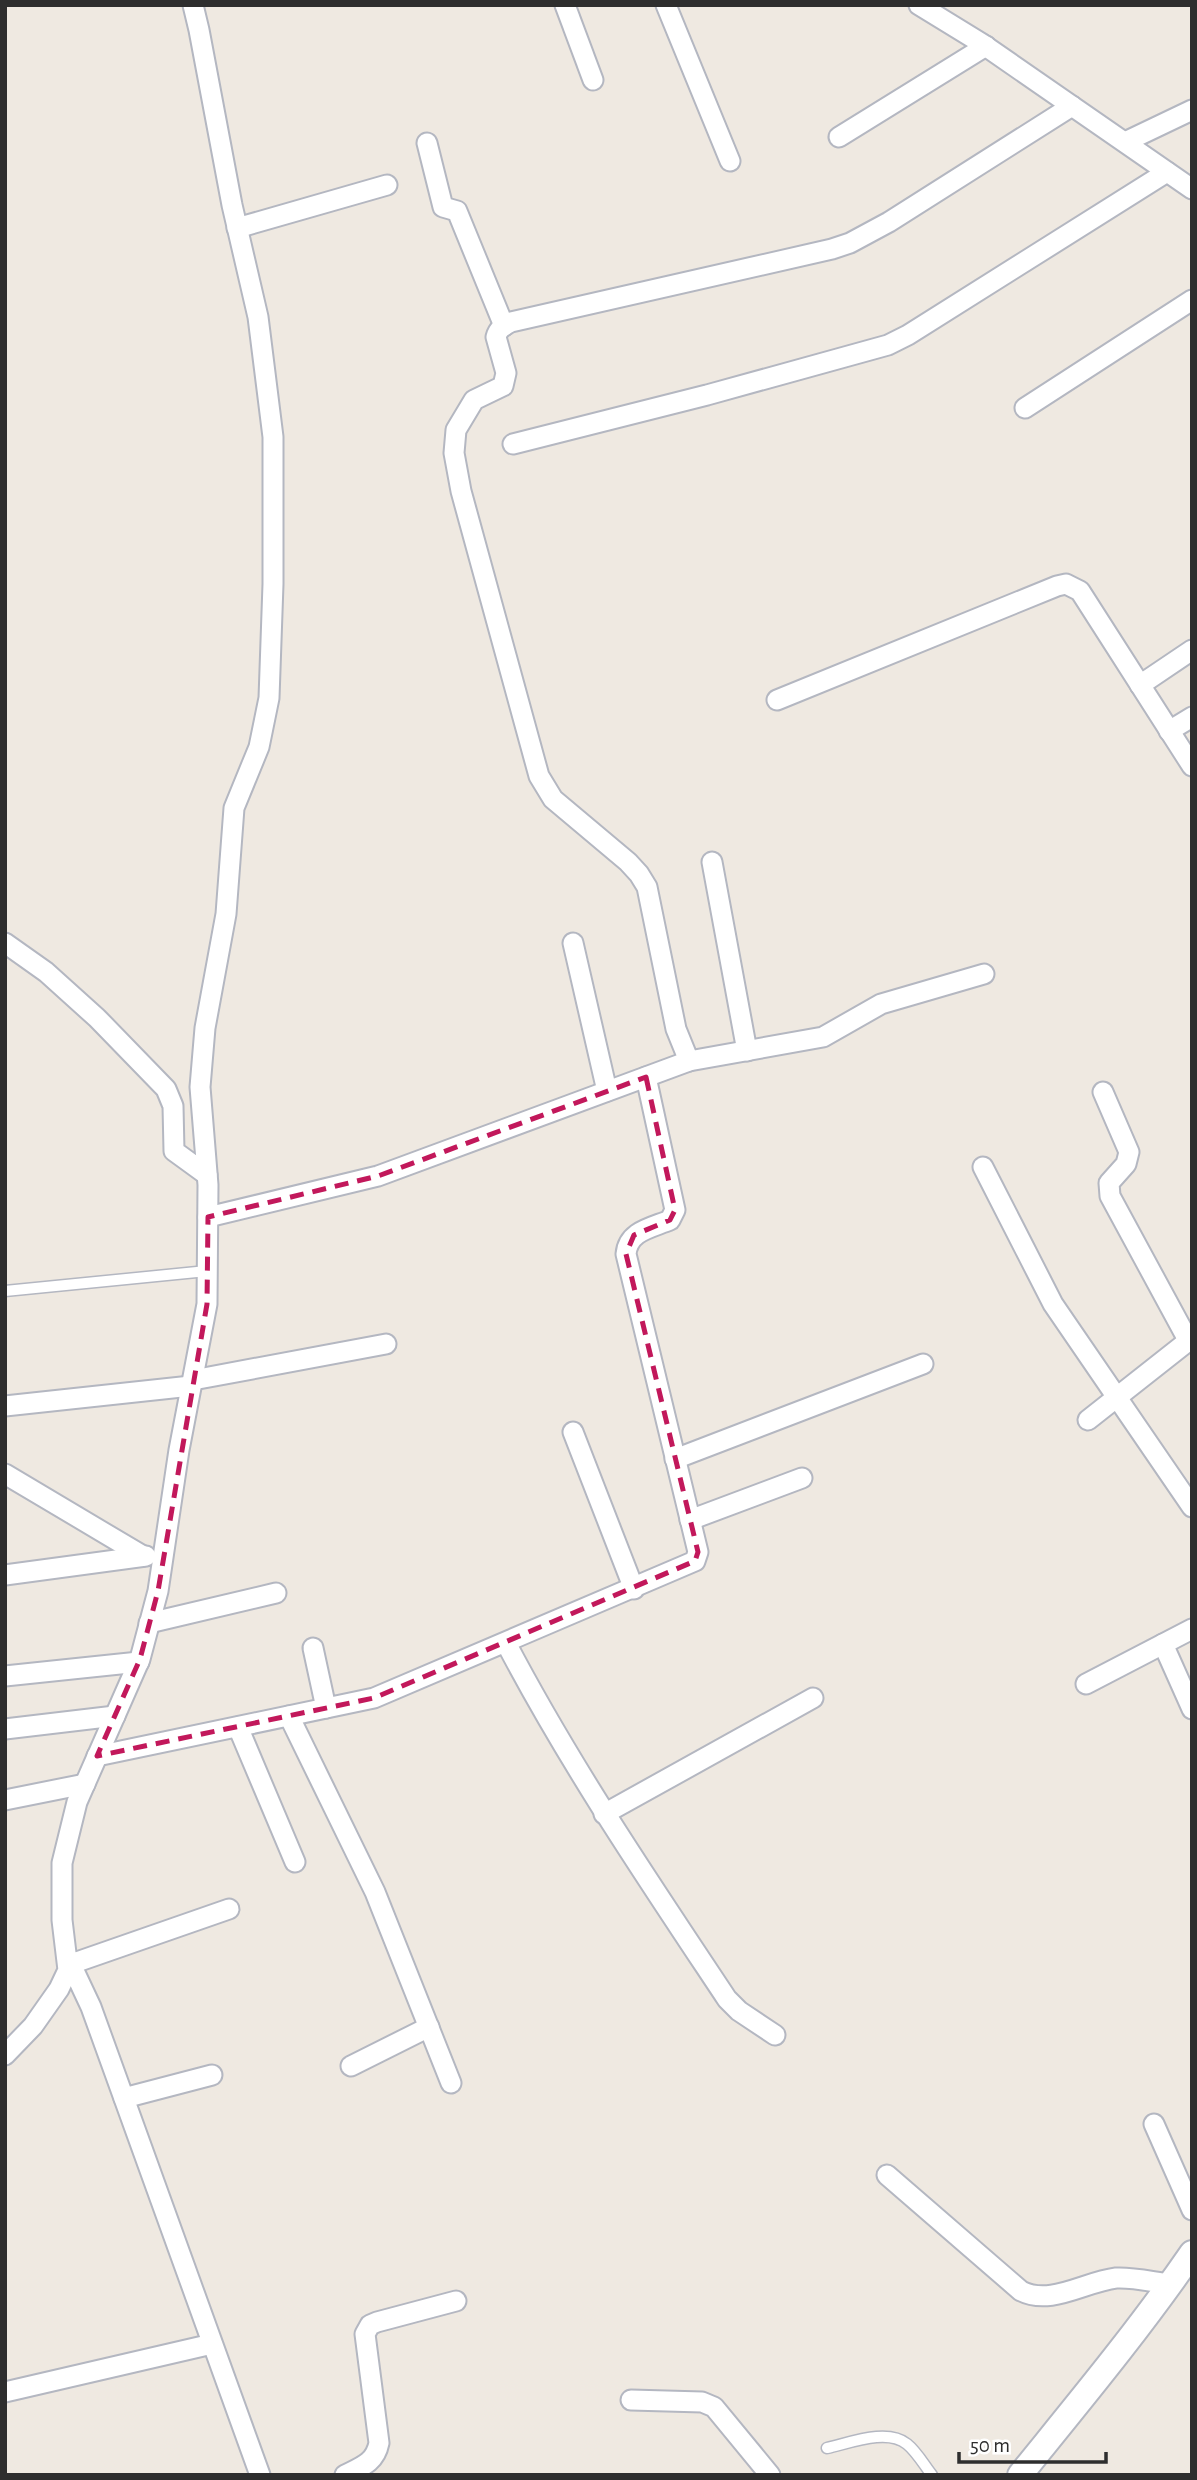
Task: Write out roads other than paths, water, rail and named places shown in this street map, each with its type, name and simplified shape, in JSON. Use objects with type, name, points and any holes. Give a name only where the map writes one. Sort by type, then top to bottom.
[{"type":"street","points":[[192,5],[237,228],[258,317],[273,437],[273,584],[269,698],[259,747],[234,808],[226,914],[205,1028],[200,1087],[207,1175],[207,1304],[179,1450],[153,1557],[158,1591],[139,1662],[77,1802],[62,1863],[62,1920],[69,1959],[91,2007],[260,2475]]},
{"type":"street","points":[[565,5],[593,80]]},
{"type":"street","points":[[666,5],[730,161]]},
{"type":"street","points":[[919,5],[986,46],[1192,189]]},
{"type":"street","points":[[839,137],[986,46]]},
{"type":"street","points":[[689,1061],[676,1029],[648,887],[628,862],[552,799],[539,776],[461,491],[454,453],[456,430],[474,401],[503,386],[506,373],[496,338],[503,326],[850,243],[889,222],[1072,106]]},
{"type":"street","points":[[1125,142],[1192,110]]},
{"type":"street","points":[[427,143],[443,207],[457,211],[503,326]]},
{"type":"street","points":[[513,444],[888,345],[1167,172]]},
{"type":"street","points":[[237,228],[387,185]]},
{"type":"street","points":[[1025,408],[1192,300]]},
{"type":"street","points":[[777,700],[1066,584],[1080,591],[1192,766]]},
{"type":"street","points":[[1140,685],[1192,650]]},
{"type":"street","points":[[1169,731],[1192,718]]},
{"type":"street","points":[[712,862],[747,1051]]},
{"type":"street","points":[[5,943],[46,972],[97,1018],[166,1089],[173,1106],[174,1151],[207,1175]]},
{"type":"street","points":[[573,943],[607,1091]]},
{"type":"street","points":[[208,1217],[372,1178],[689,1061],[823,1037],[881,1004],[984,974]]},
{"type":"street","points":[[97,1756],[374,1698],[695,1561],[698,1552],[626,1254],[629,1240],[634,1235],[670,1220],[675,1210],[646,1077]]},
{"type":"street","points":[[1088,1420],[1190,1339],[1110,1196],[1109,1183],[1126,1164],[1129,1152],[1102,1093]]},
{"type":"street","points":[[983,1167],[1040,1283],[1192,1507]]},
{"type":"street","points":[[5,1406],[192,1383],[386,1344]]},
{"type":"street","points":[[675,1459],[923,1364]]},
{"type":"street","points":[[573,1432],[634,1588]]},
{"type":"street","points":[[5,1474],[153,1557]]},
{"type":"street","points":[[690,1520],[802,1479]]},
{"type":"street","points":[[5,1574],[153,1557]]},
{"type":"street","points":[[149,1623],[276,1594]]},
{"type":"street","points":[[1086,1684],[1192,1629]]},
{"type":"street","points":[[506,1643],[604,1814],[727,1999],[775,2035]]},
{"type":"street","points":[[1163,1644],[1192,1709]]},
{"type":"street","points":[[313,1648],[326,1709]]},
{"type":"street","points":[[5,1676],[139,1662]]},
{"type":"street","points":[[604,1814],[813,1698]]},
{"type":"street","points":[[5,1729],[115,1716]]},
{"type":"street","points":[[289,1716],[375,1892],[451,2082]]},
{"type":"street","points":[[238,1727],[295,1862]]},
{"type":"street","points":[[5,1800],[85,1784]]},
{"type":"street","points":[[69,1959],[229,1909]]},
{"type":"street","points":[[5,2055],[33,2026],[58,1989],[68,1970],[69,1959]]},
{"type":"street","points":[[351,2066],[429,2027]]},
{"type":"street","points":[[124,2098],[212,2075]]},
{"type":"street","points":[[1154,2124],[1192,2210]]},
{"type":"street","points":[[887,2175],[1021,2291],[1031,2296],[1045,2297],[1113,2278],[1184,2271]]},
{"type":"street","points":[[1020,2475],[1184,2271]]},
{"type":"street","points":[[345,2475],[367,2465],[374,2458],[379,2444],[365,2334],[367,2329],[377,2322],[456,2301]]},
{"type":"street","points":[[5,2392],[212,2344]]},
{"type":"street","points":[[631,2400],[702,2402],[714,2407],[770,2475]]},
{"type":"lane","points":[[5,1291],[207,1271]]},
{"type":"lane","points":[[827,2448],[887,2436],[899,2438],[910,2445],[932,2475]]}]
